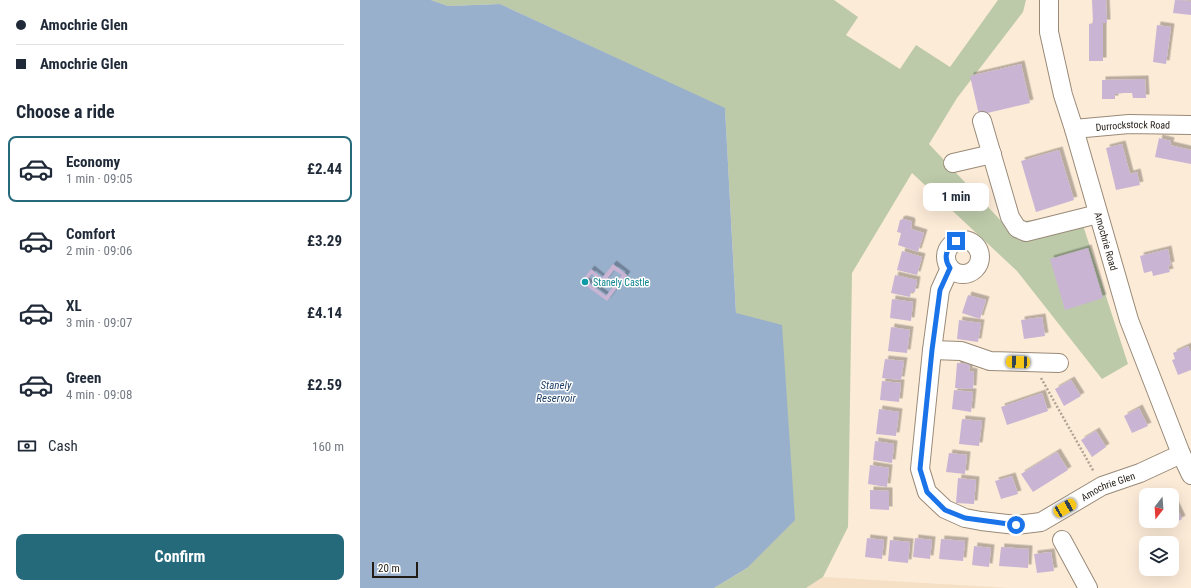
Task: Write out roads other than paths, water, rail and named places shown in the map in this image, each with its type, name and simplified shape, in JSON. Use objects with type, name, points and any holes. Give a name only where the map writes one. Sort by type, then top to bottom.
[{"type":"street","name":"Amochrie Road","points":[[1049,0],[1049,32],[1063,95],[1129,320],[1181,454],[1191,475]]},
{"type":"street","points":[[982,121],[1010,217],[1017,228],[1026,232],[1098,214]]},
{"type":"street","name":"Durrockstock Road","points":[[1074,129],[1128,124],[1191,125]]},
{"type":"street","points":[[954,163],[992,154]]},
{"type":"street","name":"Amochrie Glen","points":[[950,268],[940,290],[932,350],[920,469],[927,492],[945,510],[965,518],[988,522],[1016,525],[1041,522],[1102,486],[1140,473],[1181,454]]},
{"type":"street","points":[[932,350],[961,351],[990,361],[1059,363]]},
{"type":"street","points":[[1062,540],[1088,588]]},
{"type":"water","name":"Stanely Reservoir","points":[[360,0],[431,0],[448,6],[500,4],[725,108],[736,313],[782,325],[795,520],[747,568],[714,588],[360,588]]},
{"type":"place","name":"Stanely Castle","points":[[585,282]]}]
